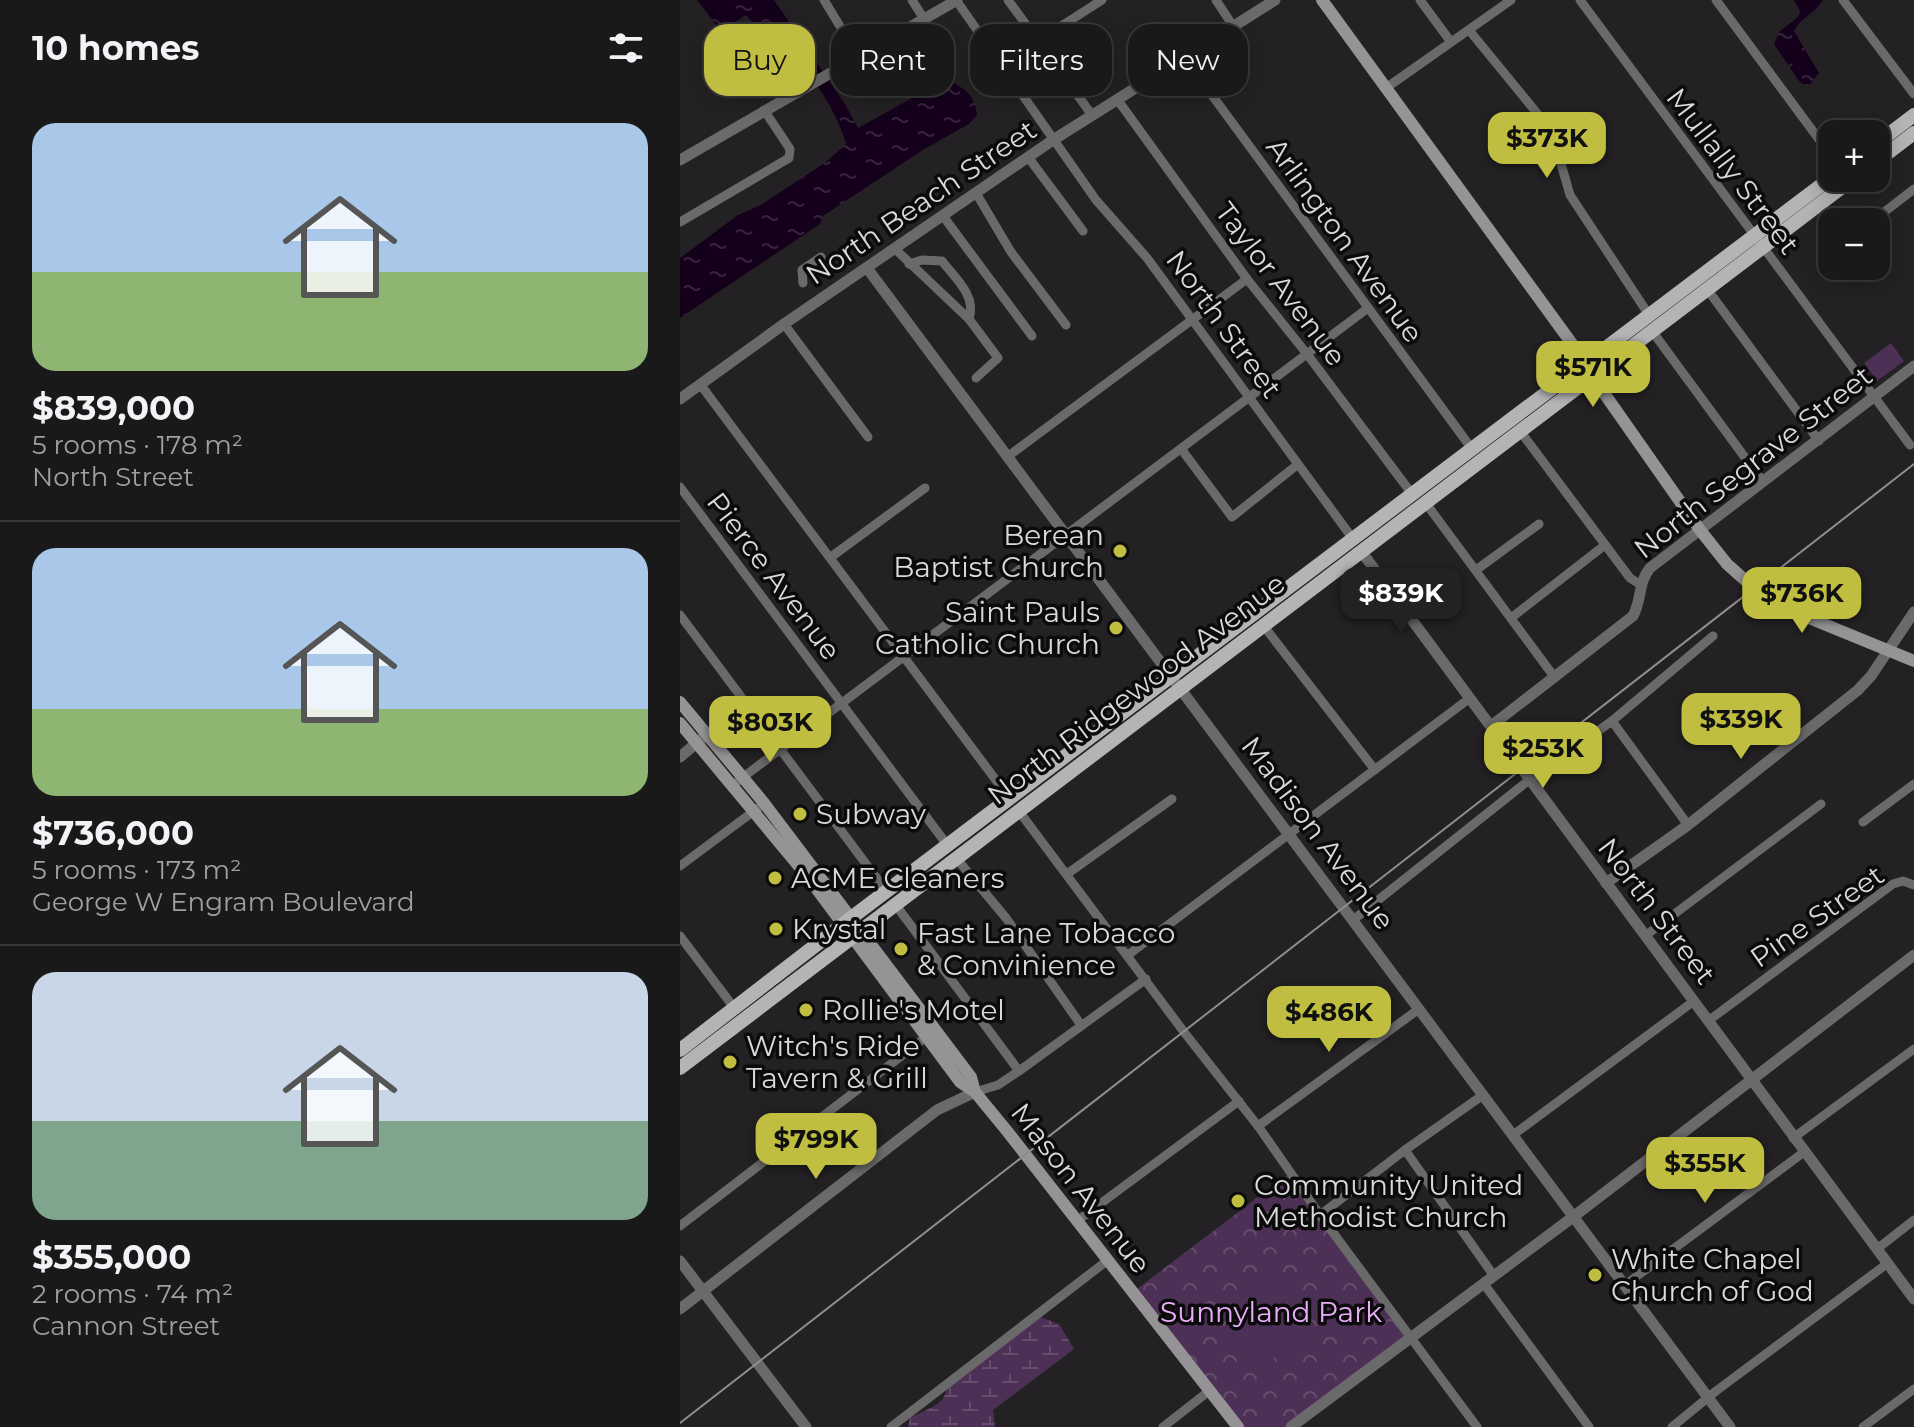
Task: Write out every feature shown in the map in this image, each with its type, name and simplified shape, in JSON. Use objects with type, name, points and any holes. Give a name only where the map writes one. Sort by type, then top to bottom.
[{"type":"main road","points":[[1322,0],[1727,564],[1780,606],[1914,661]]},
{"type":"main road","points":[[1890,133],[1914,115]]},
{"type":"main road","points":[[1890,151],[1914,133]]},
{"type":"main road","name":"North Ridgewood Avenue","points":[[680,1050],[891,898],[1176,683],[1418,498],[1472,449],[1652,331],[1707,289],[1818,189]]},
{"type":"main road","name":"North Ridgewood Avenue","points":[[1418,498],[1467,471],[1520,431],[1649,315],[1833,192]]},
{"type":"main road","points":[[1467,471],[1472,449]]},
{"type":"main road","name":"North Ridgewood Avenue","points":[[1176,683],[1263,625],[1357,545]]},
{"type":"main road","name":"Mason Avenue","points":[[680,702],[701,739],[759,807],[971,1077],[975,1092]]},
{"type":"main road","name":"Mason Avenue","points":[[680,723],[701,739]]},
{"type":"main road","name":"North Ridgewood Avenue","points":[[680,1068],[851,927]]},
{"type":"main road","name":"Mason Avenue","points":[[851,927],[960,1082],[975,1092],[1238,1427]]},
{"type":"street","points":[[824,0],[839,24]]},
{"type":"street","points":[[912,0],[924,19]]},
{"type":"street","points":[[915,24],[956,0]]},
{"type":"street","name":"North Street","points":[[956,0],[1096,200],[1147,258],[1914,1299]]},
{"type":"street","points":[[1008,0],[1026,24]]},
{"type":"street","points":[[1065,24],[1102,0]]},
{"type":"street","points":[[1216,0],[1232,24]]},
{"type":"street","name":"North Beach Street","points":[[1236,24],[1261,4],[1275,0]]},
{"type":"street","points":[[1420,0],[1451,42]]},
{"type":"street","points":[[1386,88],[1511,0]]},
{"type":"street","name":"Mullally Street","points":[[1580,0],[1910,445]]},
{"type":"street","points":[[1716,0],[1818,138]]},
{"type":"street","points":[[1843,0],[1914,94]]},
{"type":"street","points":[[1469,30],[1545,123],[1555,143],[1570,195],[1649,315]]},
{"type":"street","points":[[680,160],[831,71]]},
{"type":"street","name":"North Beach Street","points":[[680,399],[894,248],[1128,92]]},
{"type":"street","points":[[1078,96],[1092,115]]},
{"type":"street","name":"Arlington Avenue","points":[[1213,96],[1472,449]]},
{"type":"street","name":"Taylor Avenue","points":[[1117,99],[1247,279],[1476,570],[1555,678]]},
{"type":"street","points":[[680,222],[789,158],[790,149],[764,110]]},
{"type":"street","points":[[1028,157],[1083,231]]},
{"type":"street","points":[[1889,208],[1914,189]]},
{"type":"street","points":[[976,193],[1011,252],[1066,325]]},
{"type":"street","points":[[943,216],[1032,336]]},
{"type":"street","points":[[894,248],[970,320],[998,358],[976,378]]},
{"type":"street","points":[[803,283],[802,270],[821,257]]},
{"type":"street","points":[[909,264],[922,260],[942,261],[970,298],[970,320]]},
{"type":"street","name":"Madison Avenue","points":[[867,268],[1730,1427]]},
{"type":"street","points":[[1007,457],[1247,279]]},
{"type":"street","points":[[1707,289],[1819,441]]},
{"type":"street","points":[[738,782],[1368,308]]},
{"type":"street","points":[[784,324],[868,437]]},
{"type":"street","points":[[1652,331],[1763,482]]},
{"type":"street","name":"North Segrave Street","points":[[1491,726],[1633,616],[1639,605],[1641,585],[1650,568],[1914,366]]},
{"type":"street","points":[[700,384],[1258,1126],[1477,1427]]},
{"type":"street","points":[[1520,431],[1630,578],[1641,585]]},
{"type":"street","points":[[1182,450],[1232,517],[1297,465]]},
{"type":"street","name":"Pierce Avenue","points":[[680,487],[952,852],[1006,918],[1081,1025]]},
{"type":"street","points":[[831,557],[925,488]]},
{"type":"street","points":[[1476,570],[1539,524]]},
{"type":"street","points":[[1511,618],[1605,545]]},
{"type":"street","points":[[1606,883],[1688,825],[1841,705],[1871,676],[1914,612]]},
{"type":"street","points":[[680,615],[1019,1071]]},
{"type":"street","points":[[1263,625],[1375,770]]},
{"type":"street","points":[[1353,920],[1529,780],[1612,721],[1713,636]]},
{"type":"street","points":[[1128,955],[1470,698]]},
{"type":"street","points":[[1612,721],[1688,825]]},
{"type":"street","points":[[680,757],[701,739]]},
{"type":"street","points":[[1863,822],[1914,784]]},
{"type":"street","points":[[1067,874],[1172,799]]},
{"type":"street","points":[[1645,936],[1821,804]]},
{"type":"street","points":[[680,866],[759,807]]},
{"type":"street","name":"Pine Street","points":[[1708,1021],[1893,884],[1903,881],[1914,885]]},
{"type":"street","points":[[680,936],[735,1009]]},
{"type":"street","points":[[1291,1427],[1573,1217],[1914,955]]},
{"type":"street","points":[[680,1309],[937,1110],[998,1085],[1146,979]]},
{"type":"street","points":[[1513,1135],[1694,1001]]},
{"type":"street","points":[[1258,1126],[1419,1009]]},
{"type":"street","points":[[680,1226],[926,1037]]},
{"type":"street","points":[[1793,1138],[1914,1049]]},
{"type":"street","points":[[1320,1215],[1483,1095]]},
{"type":"street","points":[[1077,1221],[1239,1101]]},
{"type":"street","points":[[1405,1150],[1589,1427]]},
{"type":"street","points":[[1625,1285],[1804,1152]]},
{"type":"street","points":[[1877,1249],[1914,1220]]},
{"type":"street","points":[[891,1427],[1108,1260]]},
{"type":"street","points":[[680,1261],[806,1427]]},
{"type":"street","points":[[1672,1427],[1888,1263]]},
{"type":"street","points":[[1863,1427],[1914,1389]]},
{"type":"street","points":[[1163,1427],[1209,1391]]},
{"type":"green space","points":[[1891,343],[1904,361],[1877,381],[1864,363]]},
{"type":"green space","name":"Sunnyland Park","points":[[1291,1172],[1410,1337],[1291,1427],[1238,1427],[1133,1292]]},
{"type":"green space","points":[[1276,1269],[1313,1331],[1308,1338],[1249,1373],[1235,1341],[1234,1314],[1248,1290]]},
{"type":"green space","points":[[1040,1317],[1059,1324],[1074,1349],[993,1410],[995,1427],[908,1427],[910,1418],[933,1407],[942,1399],[947,1388]]},
{"type":"water","points":[[697,0],[774,0],[790,24],[772,24],[769,20],[754,24],[746,15],[732,24],[716,24]]},
{"type":"water","points":[[1794,0],[1823,0],[1794,31],[1819,73],[1810,84],[1799,81],[1774,44],[1779,32],[1799,16],[1800,11]]},
{"type":"water","points":[[815,60],[831,83],[831,96],[840,96],[858,128],[916,96],[954,96],[954,83],[967,92],[974,102],[977,115],[969,124],[921,151],[823,216],[820,224],[680,318],[680,258],[738,215],[761,205],[826,162],[846,144],[815,84]]},
{"type":"railway","points":[[680,1423],[1914,464]]},
{"type":"place","name":"Berean Baptist Church","points":[[1120,551]]},
{"type":"place","name":"Saint Pauls Catholic Church","points":[[1116,628]]},
{"type":"place","name":"Subway","points":[[800,814]]},
{"type":"place","name":"ACME Cleaners","points":[[775,878]]},
{"type":"place","name":"Krystal","points":[[776,929]]},
{"type":"place","name":"Fast Lane Tobacco & Convinience","points":[[901,949]]},
{"type":"place","name":"Rollie's Motel","points":[[806,1010]]},
{"type":"place","name":"Witch's Ride Tavern & Grill","points":[[730,1062]]},
{"type":"place","name":"Community United Methodist Church","points":[[1238,1201]]},
{"type":"place","name":"White Chapel Church of God","points":[[1595,1275]]}]
